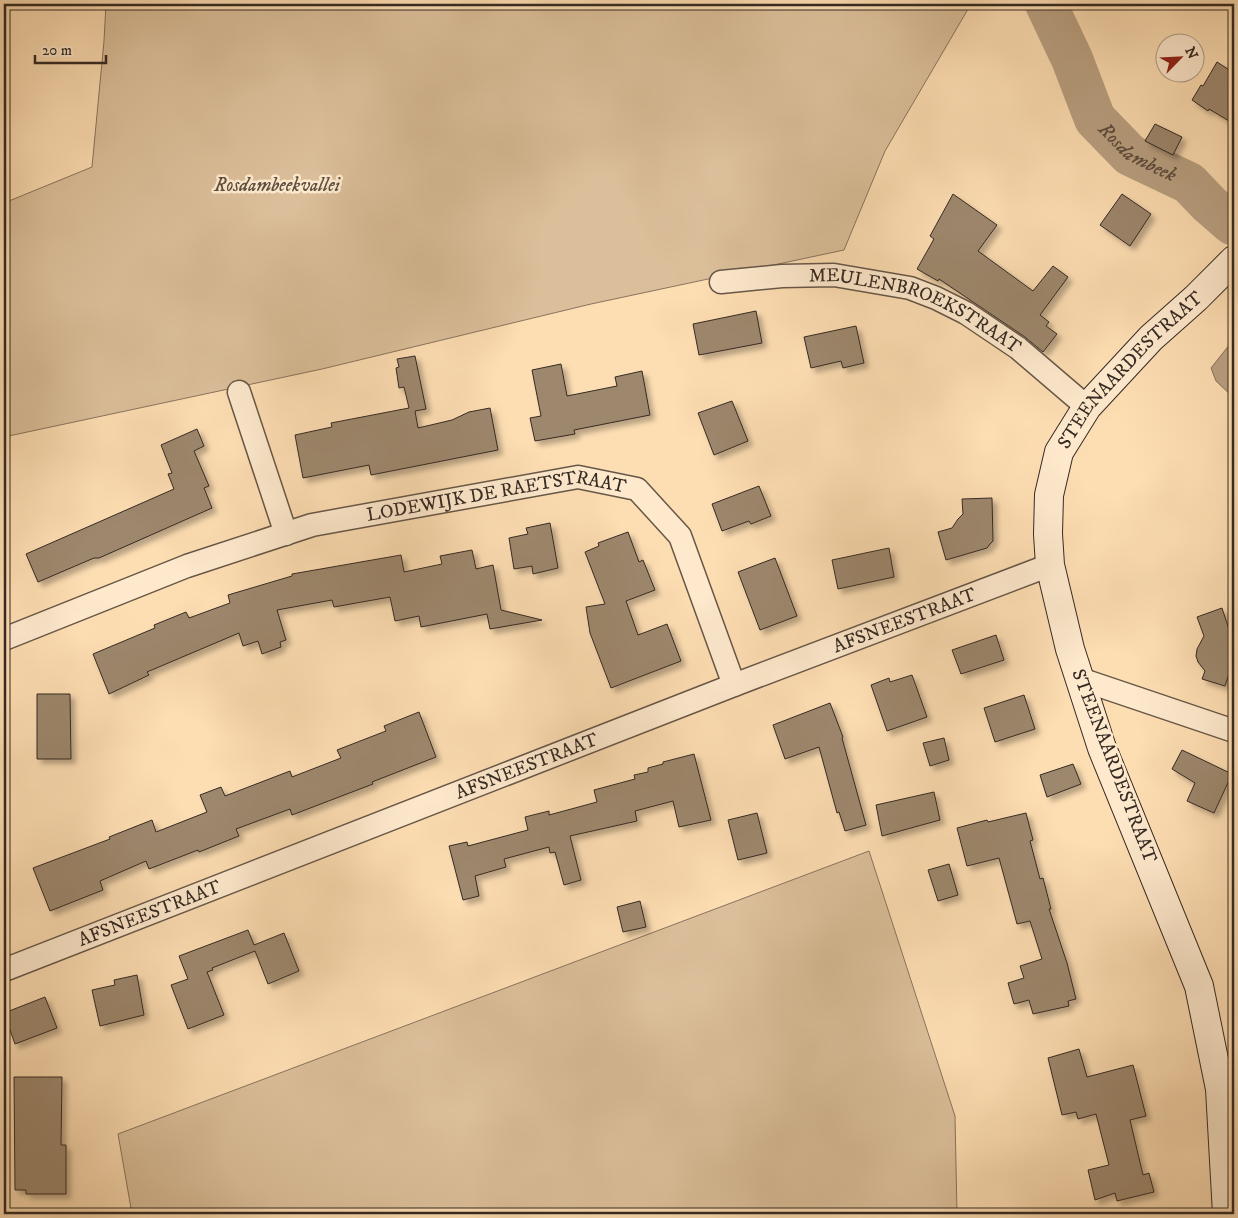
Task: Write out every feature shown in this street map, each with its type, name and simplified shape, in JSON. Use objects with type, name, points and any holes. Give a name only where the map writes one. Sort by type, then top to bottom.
[{"type":"street","name":"STEENAARDESTRAAT","points":[[1227,1214],[1220,1089],[1199,986],[1102,748],[1070,649],[1050,565],[1048,534],[1049,495],[1059,452],[1087,407],[1151,338],[1196,298],[1234,260]]},
{"type":"street","name":"MEULENBROEKSTRAAT","points":[[721,282],[782,276],[834,275],[910,288],[966,313],[1018,348],[1087,407]]},
{"type":"street","points":[[239,392],[286,534]]},
{"type":"street","name":"LODEWIJK DE RAETSTRAAT","points":[[4,639],[187,566],[312,525],[578,478],[637,490],[680,536],[734,686]]},
{"type":"street","name":"AFSNEESTRAAT","points":[[4,970],[1050,565]]},
{"type":"street","points":[[1080,679],[1234,731]]},
{"type":"green space","name":"Rosdambeekvallei","points":[[106,4],[971,4],[885,151],[844,250],[591,304],[322,369],[4,437],[4,203],[92,167]]},
{"type":"green space","points":[[869,851],[955,1116],[957,1214],[132,1214],[118,1134]]},
{"type":"shaded area","points":[[1234,339],[1234,398],[1216,381],[1211,368]]},
{"type":"building","points":[[1217,62],[1234,73],[1234,124],[1209,109],[1208,111],[1192,100],[1201,85],[1203,86]]},
{"type":"building","points":[[1155,124],[1182,137],[1173,155],[1145,141]]},
{"type":"building","points":[[953,194],[997,225],[978,251],[1033,291],[1053,266],[1068,277],[1040,315],[1049,322],[1046,326],[1057,334],[1043,352],[1025,337],[939,279],[938,281],[917,269],[934,239],[930,236]]},
{"type":"building","points":[[1122,194],[1151,214],[1130,246],[1100,225]]},
{"type":"building","points":[[756,311],[762,343],[699,355],[693,324]]},
{"type":"building","points":[[856,326],[864,363],[843,368],[841,361],[811,368],[804,337]]},
{"type":"building","points":[[415,356],[426,409],[415,411],[418,428],[452,420],[469,412],[490,408],[498,450],[371,475],[369,465],[303,478],[295,435],[332,427],[331,423],[409,408],[404,387],[399,388],[396,368],[399,367],[397,359]]},
{"type":"building","points":[[561,364],[567,396],[617,386],[615,377],[642,371],[650,415],[574,430],[575,434],[535,441],[530,418],[541,416],[532,370]]},
{"type":"building","points":[[732,401],[748,441],[714,455],[698,413]]},
{"type":"building","points":[[197,429],[204,446],[194,451],[209,486],[204,488],[212,508],[99,558],[94,558],[38,582],[26,554],[174,489],[168,474],[172,473],[161,445]]},
{"type":"building","points":[[759,486],[771,516],[751,524],[749,521],[722,531],[712,504]]},
{"type":"building","points":[[992,498],[993,541],[987,548],[946,560],[938,532],[952,528],[963,514],[962,499]]},
{"type":"building","points":[[550,523],[558,568],[533,574],[532,566],[514,569],[509,538],[528,534],[526,528]]},
{"type":"building","points":[[628,532],[639,562],[643,560],[655,590],[626,601],[638,635],[667,624],[681,661],[611,688],[590,633],[586,607],[605,604],[585,552],[599,546],[598,543]]},
{"type":"building","points":[[889,548],[894,577],[838,589],[832,560]]},
{"type":"building","points":[[472,550],[476,569],[493,565],[501,610],[542,620],[490,629],[487,614],[421,627],[419,616],[395,621],[390,597],[334,607],[332,600],[277,610],[286,640],[280,642],[281,647],[262,654],[258,641],[243,646],[239,633],[147,672],[149,675],[109,694],[93,654],[155,628],[154,625],[186,612],[189,618],[230,603],[228,595],[292,576],[292,574],[401,555],[404,572],[442,564],[440,556]]},
{"type":"building","points":[[775,558],[797,616],[760,630],[738,572]]},
{"type":"building","points":[[1222,608],[1234,645],[1234,658],[1225,686],[1202,679],[1205,671],[1196,656],[1197,649],[1204,636],[1197,617]]},
{"type":"building","points":[[996,635],[1004,660],[961,674],[952,650]]},
{"type":"building","points":[[912,675],[927,717],[887,731],[871,685],[889,678],[890,682]]},
{"type":"building","points":[[37,694],[70,694],[71,759],[37,759]]},
{"type":"building","points":[[1024,695],[1035,729],[995,742],[984,708]]},
{"type":"building","points":[[830,703],[843,737],[866,825],[845,831],[839,812],[837,813],[819,747],[785,759],[773,725]]},
{"type":"building","points":[[419,712],[436,757],[372,782],[373,784],[292,815],[290,809],[236,829],[239,836],[199,852],[198,850],[149,869],[146,861],[100,881],[103,890],[50,911],[33,868],[110,839],[109,837],[152,820],[156,832],[207,812],[200,795],[221,787],[225,796],[290,771],[292,777],[341,758],[337,750],[386,731],[384,726]]},
{"type":"building","points":[[944,738],[949,760],[930,766],[923,743]]},
{"type":"building","points":[[1182,750],[1232,774],[1214,813],[1187,801],[1195,783],[1172,769]]},
{"type":"building","points":[[694,754],[711,820],[679,827],[673,801],[635,811],[637,821],[570,836],[581,880],[564,885],[555,852],[550,853],[549,847],[504,859],[506,867],[475,876],[479,896],[463,900],[449,846],[467,842],[468,846],[528,830],[525,817],[549,811],[549,815],[597,802],[594,790],[635,779],[634,775],[648,772],[648,768]]},
{"type":"building","points":[[1073,764],[1081,784],[1047,797],[1040,775]]},
{"type":"building","points":[[934,792],[940,820],[882,836],[876,805]]},
{"type":"building","points":[[757,813],[767,853],[738,860],[728,820]]},
{"type":"building","points":[[1026,813],[1033,840],[1030,841],[1040,879],[1043,878],[1051,909],[1049,909],[1067,963],[1076,999],[1068,1001],[1069,1006],[1033,1014],[1029,1000],[1014,1004],[1008,983],[1024,978],[1020,966],[1042,959],[1030,921],[1017,924],[999,858],[967,866],[957,828]]},
{"type":"building","points":[[949,864],[958,895],[938,901],[928,870]]},
{"type":"building","points":[[640,901],[646,927],[623,932],[617,907]]},
{"type":"building","points":[[248,930],[254,945],[284,933],[299,971],[268,984],[255,951],[212,968],[213,970],[207,972],[224,1015],[188,1029],[171,985],[188,979],[179,956]]},
{"type":"building","points":[[137,975],[144,1015],[100,1026],[92,990],[115,985],[114,980]]},
{"type":"building","points":[[45,997],[57,1028],[15,1044],[4,1013]]},
{"type":"building","points":[[1079,1049],[1087,1077],[1133,1065],[1146,1116],[1130,1120],[1143,1175],[1149,1173],[1154,1192],[1117,1201],[1115,1193],[1095,1200],[1088,1170],[1109,1165],[1096,1114],[1078,1119],[1076,1112],[1062,1115],[1048,1058]]},
{"type":"building","points":[[14,1077],[62,1077],[61,1145],[66,1145],[66,1194],[26,1194],[26,1190],[15,1190]]},
{"type":"waterway","name":"Rosdambeek","points":[[1046,4],[1072,59],[1095,119],[1130,155],[1189,183],[1232,224]]}]
